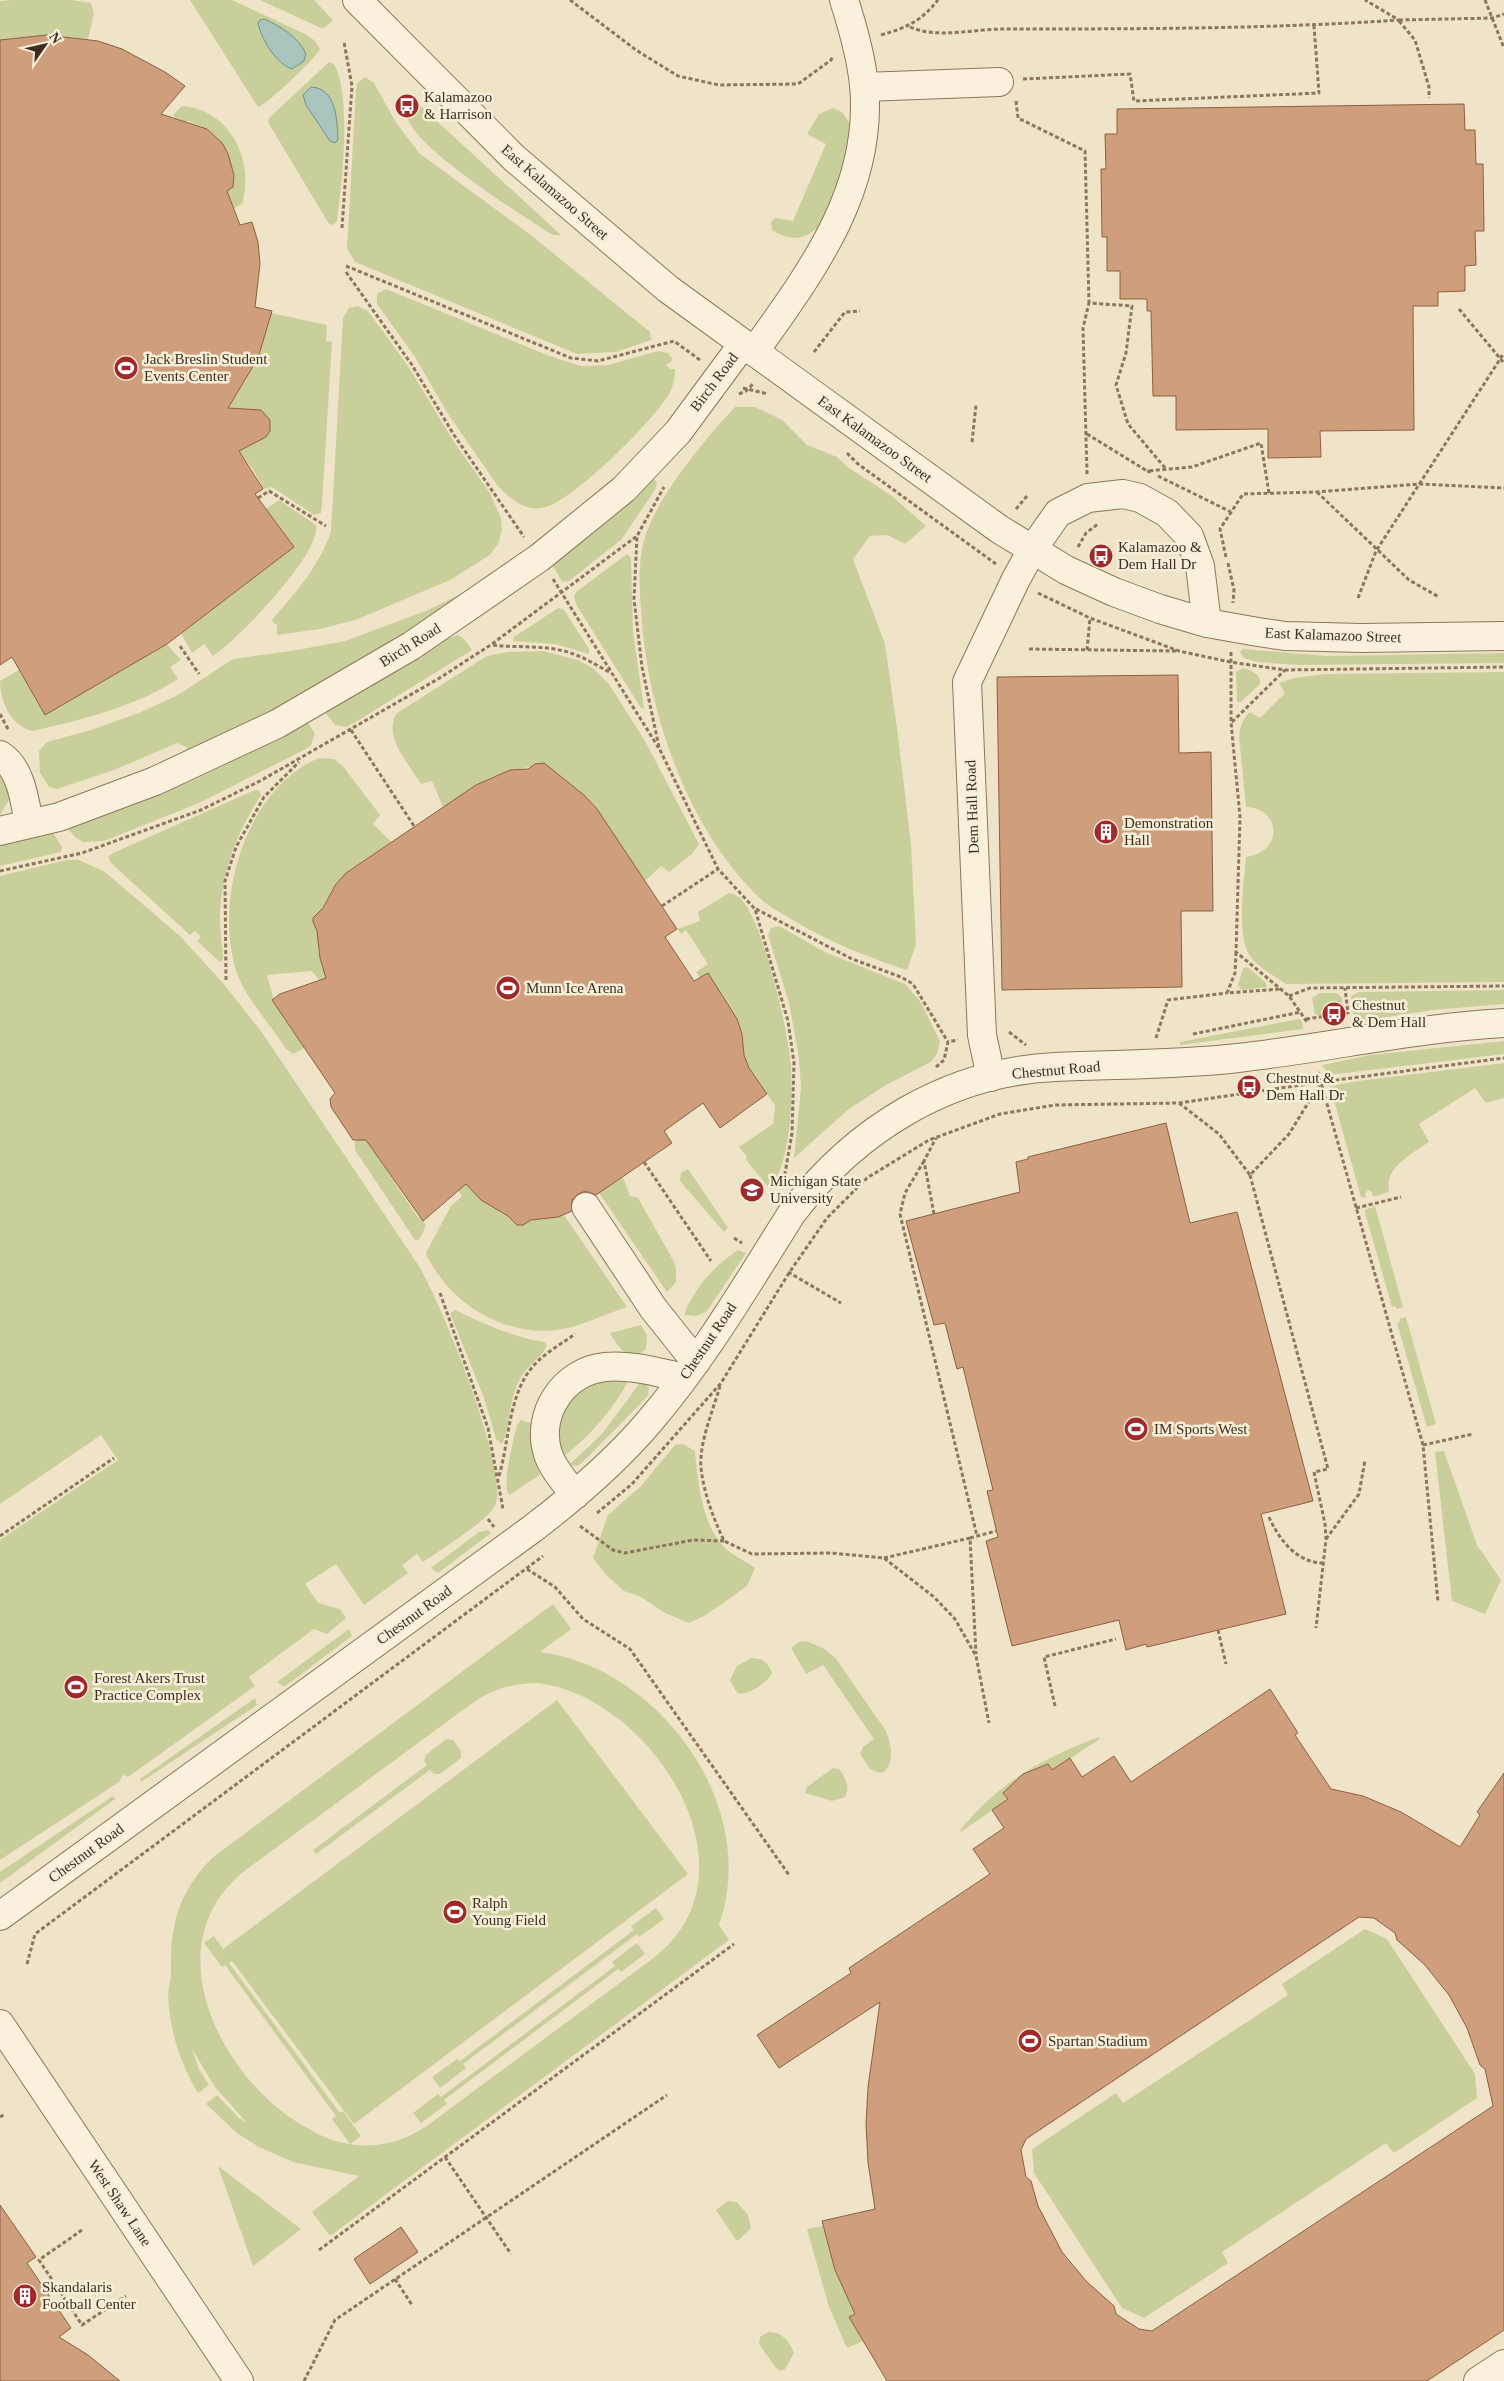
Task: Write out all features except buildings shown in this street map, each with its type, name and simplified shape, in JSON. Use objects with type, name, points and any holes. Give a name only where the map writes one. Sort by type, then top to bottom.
[{"type":"street","name":"East Kalamazoo Street","points":[[357,0],[514,158],[668,289],[1032,550],[1066,570],[1151,606],[1219,625],[1285,636],[1360,638],[1504,636]]},
{"type":"street","name":"Birch Road","points":[[0,831],[59,817],[155,781],[277,724],[411,646],[538,558],[624,489],[678,432],[749,348],[826,247],[837,226],[854,183],[862,136],[864,88],[856,43],[844,0]]},
{"type":"street","points":[[864,88],[1010,86]]},
{"type":"street","name":"Dem Hall Road","points":[[991,1077],[982,1035],[967,682],[1016,579],[1032,550],[1058,513],[1072,504],[1135,484],[1154,504],[1168,513],[1189,536],[1219,625]]},
{"type":"street","points":[[0,755],[10,763],[18,780],[29,824]]},
{"type":"street","name":"Chestnut Road","points":[[0,1916],[508,1546],[575,1495],[648,1424],[690,1370],[792,1213],[832,1166],[866,1136],[904,1111],[961,1085],[991,1077],[1051,1067],[1238,1058],[1394,1033],[1464,1025],[1504,1023]]},
{"type":"street","points":[[586,1207],[653,1308],[690,1370]]},
{"type":"street","points":[[575,1495],[555,1470],[548,1455],[545,1440],[546,1424],[555,1396],[566,1384],[584,1372],[605,1367],[641,1370],[690,1370]]},
{"type":"street","name":"West Shaw Lane","points":[[0,2024],[239,2381]]},
{"type":"street","points":[[1478,2381],[1504,2364]]},
{"type":"path","points":[[570,0],[636,50],[678,76],[719,86],[798,84]]},
{"type":"path","points":[[938,0],[927,13],[910,26],[923,33],[992,29],[1314,26],[1399,20],[1492,18],[1504,14]]},
{"type":"path","points":[[1365,0],[1399,20],[1415,40],[1429,87],[1429,98]]},
{"type":"path","points":[[1485,0],[1504,48]]},
{"type":"path","points":[[1087,479],[1084,328],[1089,304],[1085,150],[1018,118],[1010,86],[1130,74],[1134,101],[1319,93],[1314,26]]},
{"type":"path","points":[[342,228],[352,86],[344,42]]},
{"type":"path","points":[[346,266],[571,358],[598,361],[674,341]]},
{"type":"path","points":[[346,272],[412,364],[454,435],[562,592],[611,674],[660,750],[718,869],[755,909],[852,959],[901,977],[913,984],[948,1042]]},
{"type":"path","points":[[1089,304],[1132,306],[1126,353],[1116,385],[1128,424],[1166,468]]},
{"type":"path","points":[[1459,309],[1504,363]]},
{"type":"path","points":[[814,352],[845,312],[860,311]]},
{"type":"path","points":[[1358,598],[1376,551],[1504,353]]},
{"type":"path","points":[[732,396],[746,391]]},
{"type":"path","points":[[972,442],[976,405]]},
{"type":"path","points":[[1087,434],[1147,471],[1231,512]]},
{"type":"path","points":[[1135,484],[1147,471],[1192,467],[1261,443],[1269,493]]},
{"type":"path","points":[[1135,484],[1147,471]]},
{"type":"path","points":[[0,871],[82,854],[137,834],[201,810],[302,759],[492,644],[637,536],[666,483]]},
{"type":"path","points":[[1227,993],[1235,972],[1240,817],[1219,625],[1234,590],[1220,529],[1244,494],[1316,492],[1420,484],[1504,488]]},
{"type":"path","points":[[258,498],[269,491],[326,526]]},
{"type":"path","points":[[1316,492],[1376,551],[1409,580],[1439,597]]},
{"type":"path","points":[[1048,600],[1086,533],[1101,522]]},
{"type":"path","points":[[637,536],[634,599],[642,667],[660,750]]},
{"type":"path","points":[[1088,650],[1090,618]]},
{"type":"path","points":[[492,644],[564,651],[586,658],[611,674]]},
{"type":"path","points":[[180,646],[199,674]]},
{"type":"path","points":[[1029,649],[1179,651]]},
{"type":"path","points":[[1231,722],[1285,670]]},
{"type":"path","points":[[350,730],[414,826]]},
{"type":"path","points":[[226,980],[225,881],[236,847],[264,796],[302,759]]},
{"type":"path","points":[[662,906],[718,869]]},
{"type":"path","points":[[755,909],[788,1022],[794,1063],[795,1090],[792,1133],[784,1179]]},
{"type":"path","points":[[1236,952],[1282,989],[1306,1019],[1311,1047],[1423,1445],[1438,1602]]},
{"type":"path","points":[[1289,996],[1310,988],[1504,986]]},
{"type":"path","points":[[1306,1019],[1348,1013],[1345,988]]},
{"type":"path","points":[[1155,1039],[1168,1000],[1282,989]]},
{"type":"path","points":[[595,1514],[632,1484],[721,1383],[789,1273],[827,1218],[867,1178],[937,1137],[1000,1114],[1054,1105],[1179,1103],[1504,1058]]},
{"type":"path","points":[[1250,1175],[1289,1134],[1321,1082]]},
{"type":"path","points":[[1179,1103],[1219,1134],[1250,1175],[1328,1469],[1314,1472],[1325,1524],[1326,1539],[1316,1628]]},
{"type":"path","points":[[937,1137],[905,1193],[900,1214],[978,1536]]},
{"type":"path","points":[[924,1161],[934,1214]]},
{"type":"path","points":[[644,1162],[711,1261]]},
{"type":"path","points":[[1356,1208],[1401,1197]]},
{"type":"path","points":[[440,1293],[488,1428],[503,1509]]},
{"type":"path","points":[[721,1383],[705,1437],[701,1466],[709,1508],[724,1541]]},
{"type":"path","points":[[1423,1445],[1474,1434]]},
{"type":"path","points":[[0,1536],[114,1458]]},
{"type":"path","points":[[1326,1539],[1359,1494],[1365,1460]]},
{"type":"path","points":[[1269,1517],[1275,1530],[1303,1559],[1312,1563],[1324,1562]]},
{"type":"path","points":[[488,1519],[526,1569],[555,1587],[583,1619],[630,1649],[789,1874]]},
{"type":"path","points":[[574,1531],[588,1520]]},
{"type":"path","points":[[580,1526],[613,1550],[625,1553],[640,1552],[663,1545],[693,1540],[724,1541],[752,1554],[831,1553],[884,1558],[996,1531]]},
{"type":"path","points":[[970,1538],[976,1656],[989,1723]]},
{"type":"path","points":[[27,1964],[35,1934],[548,1552]]},
{"type":"path","points":[[884,1558],[934,1597],[955,1620],[976,1656]]},
{"type":"path","points":[[1218,1630],[1226,1664]]},
{"type":"path","points":[[1055,1706],[1044,1657],[1116,1639]]},
{"type":"path","points":[[319,2250],[734,1944]]},
{"type":"path","points":[[304,2381],[335,2320],[667,2095]]},
{"type":"path","points":[[0,2117],[5,2114]]},
{"type":"path","points":[[445,2157],[511,2254]]},
{"type":"path","points":[[82,2230],[38,2260],[82,2325],[126,2296]]},
{"type":"path","points":[[395,2279],[412,2305]]},
{"type":"green space","points":[[71,0],[91,3],[94,13],[88,39],[47,35],[0,40],[0,1]]},
{"type":"green space","points":[[190,0],[232,0],[305,34],[314,40],[320,49],[290,81],[258,107]]},
{"type":"green space","points":[[260,0],[314,0],[333,20],[324,28],[321,28]]},
{"type":"green space","points":[[329,62],[334,64],[340,78],[344,118],[341,185],[337,221],[333,225],[329,224],[268,122],[269,118]]},
{"type":"green space","points":[[365,77],[374,83],[395,121],[419,153],[532,236],[650,332],[651,340],[616,352],[577,354],[355,262],[347,248],[356,90],[357,83]]},
{"type":"green space","points":[[416,102],[560,235],[553,235],[468,178],[423,140],[410,124],[407,111]]},
{"type":"green space","points":[[182,106],[199,109],[213,117],[226,127],[235,140],[245,171],[245,188],[242,204],[234,208],[227,191],[233,186],[233,174],[231,164],[222,145],[208,130],[187,121],[182,124],[173,115]]},
{"type":"green space","points":[[833,108],[842,112],[851,125],[839,184],[822,223],[809,234],[792,238],[772,230],[771,222],[775,218],[793,221],[826,144],[807,134],[819,114]]},
{"type":"green space","points":[[386,289],[547,355],[581,366],[608,365],[658,351],[668,353],[672,361],[666,365],[670,369],[675,369],[672,388],[647,422],[591,477],[555,503],[542,508],[529,508],[512,499],[497,485],[448,414],[415,357],[377,304],[377,294]]},
{"type":"green space","points":[[358,306],[368,311],[408,366],[454,442],[490,493],[501,518],[502,530],[498,544],[490,555],[450,580],[358,619],[320,629],[277,635],[277,625],[271,621],[314,567],[331,531],[343,318],[349,308]]},
{"type":"green space","points":[[271,313],[327,325],[326,341],[332,342],[322,504],[321,513],[314,515],[272,487],[263,489],[253,469],[227,437],[224,412],[253,366],[264,340]]},
{"type":"green space","points":[[735,407],[755,407],[782,420],[807,445],[837,457],[849,468],[892,496],[926,526],[905,544],[887,535],[870,536],[853,559],[885,644],[897,728],[911,844],[916,944],[907,970],[835,942],[778,912],[764,902],[737,874],[713,841],[693,806],[662,728],[645,648],[640,581],[643,543],[653,518],[672,484],[697,450]]},
{"type":"green space","points":[[654,479],[657,483],[655,490],[621,540],[569,581],[562,582],[552,564],[595,531]]},
{"type":"green space","points":[[279,500],[316,525],[314,538],[306,555],[276,595],[225,647],[213,656],[204,644],[192,653],[181,633],[294,547],[266,509]]},
{"type":"green space","points":[[627,554],[631,558],[633,631],[644,709],[641,708],[577,606],[574,597],[576,592]]},
{"type":"green space","points":[[471,589],[409,630],[327,680],[248,723],[187,751],[186,747],[177,743],[114,770],[57,789],[49,787],[40,773],[39,751],[47,742],[91,730],[139,713],[178,695],[233,659],[345,641],[428,610]]},
{"type":"green space","points":[[558,608],[564,610],[589,649],[589,654],[555,644],[513,641],[514,637]]},
{"type":"green space","points":[[458,635],[464,639],[472,650],[354,723],[346,727],[335,725],[324,711],[377,682],[446,639]]},
{"type":"green space","points":[[166,643],[181,660],[170,667],[178,679],[126,705],[32,731],[18,724],[8,712],[2,697],[0,681],[19,670],[45,715]]},
{"type":"green space","points":[[1243,649],[1327,656],[1504,653],[1504,663],[1298,665],[1258,662],[1244,658],[1240,652]]},
{"type":"green space","points":[[543,651],[578,660],[594,669],[609,684],[645,741],[699,844],[692,854],[669,872],[661,866],[645,881],[597,809],[584,795],[543,763],[492,777],[443,807],[432,781],[421,784],[404,759],[393,731],[393,722],[397,713],[487,656],[508,652]]},
{"type":"green space","points":[[1243,668],[1257,675],[1260,684],[1241,702],[1237,702],[1236,672]]},
{"type":"green space","points":[[1504,672],[1504,982],[1286,984],[1257,964],[1250,956],[1243,935],[1242,908],[1246,857],[1259,853],[1268,847],[1272,839],[1273,830],[1271,821],[1266,814],[1257,809],[1246,807],[1239,737],[1245,717],[1250,712],[1260,718],[1285,693],[1279,683],[1294,678],[1325,674]]},
{"type":"green space","points":[[307,721],[315,734],[311,745],[199,803],[104,841],[83,842],[75,837],[67,828],[160,794],[220,768]]},
{"type":"green space","points":[[319,758],[334,759],[342,765],[380,815],[373,824],[391,842],[346,873],[336,884],[323,908],[313,918],[327,977],[319,980],[312,971],[267,975],[275,1004],[304,1048],[293,1054],[286,1049],[242,985],[231,948],[229,916],[232,884],[241,852],[254,822],[271,795],[293,773]]},
{"type":"green space","points":[[0,765],[11,797],[0,815]]},
{"type":"green space","points":[[255,790],[259,790],[261,795],[237,840],[226,871],[221,904],[220,921],[223,959],[220,962],[197,941],[201,937],[195,931],[190,935],[111,863],[108,857],[113,853]]},
{"type":"green space","points":[[52,831],[62,847],[61,852],[0,866],[0,844]]},
{"type":"green space","points":[[66,860],[79,860],[105,872],[180,936],[222,982],[261,1031],[417,1263],[427,1282],[456,1346],[470,1385],[493,1459],[497,1487],[495,1506],[483,1520],[423,1562],[417,1554],[402,1565],[408,1573],[364,1605],[336,1564],[305,1584],[318,1603],[340,1609],[346,1618],[327,1634],[314,1629],[249,1677],[255,1686],[128,1777],[123,1775],[119,1782],[0,1860],[0,1540],[118,1460],[101,1435],[0,1504],[0,876]]},
{"type":"green space","points":[[729,893],[736,895],[742,900],[759,932],[774,980],[786,1030],[791,1068],[791,1114],[782,1163],[771,1190],[746,1160],[747,1157],[739,1147],[773,1124],[775,1105],[749,1068],[744,1055],[737,1019],[708,973],[700,978],[696,972],[708,964],[686,930],[681,934],[677,929],[700,921],[698,912]]},
{"type":"green space","points":[[779,926],[825,952],[905,984],[920,1001],[940,1041],[937,1054],[931,1062],[886,1085],[849,1109],[794,1158],[801,1088],[799,1058],[789,1003],[768,935],[771,928]]},
{"type":"green space","points":[[1245,967],[1249,968],[1266,983],[1267,987],[1241,990],[1238,985]]},
{"type":"green space","points":[[1504,990],[1504,1004],[1433,1010],[1354,1022],[1351,996],[1359,992]]},
{"type":"green space","points":[[1320,993],[1337,993],[1342,998],[1342,1010],[1319,1016],[1315,1014],[1312,998]]},
{"type":"green space","points":[[1299,1019],[1302,1021],[1303,1029],[1180,1045],[1180,1042]]},
{"type":"green space","points":[[1504,1041],[1504,1054],[1329,1075],[1322,1065],[1370,1055]]},
{"type":"green space","points":[[1504,1063],[1504,1098],[1486,1103],[1475,1088],[1419,1124],[1429,1142],[1395,1168],[1389,1183],[1389,1192],[1373,1197],[1372,1192],[1368,1190],[1365,1194],[1366,1198],[1361,1197],[1330,1086]]},
{"type":"green space","points":[[365,1138],[417,1216],[423,1220],[426,1226],[419,1240],[415,1240],[355,1150],[355,1141]]},
{"type":"green space","points":[[688,1169],[728,1228],[724,1232],[680,1181],[681,1173]]},
{"type":"green space","points":[[623,1177],[630,1196],[638,1198],[673,1260],[676,1268],[676,1282],[667,1292],[599,1193]]},
{"type":"green space","points":[[466,1181],[481,1200],[508,1216],[517,1225],[523,1225],[531,1220],[564,1215],[627,1307],[575,1326],[540,1331],[506,1325],[489,1318],[460,1299],[437,1273],[426,1253],[451,1206],[462,1196],[456,1187]]},
{"type":"green space","points":[[1375,1206],[1403,1307],[1397,1309],[1395,1306],[1392,1307],[1365,1213],[1365,1210]]},
{"type":"green space","points":[[738,1250],[746,1253],[707,1311],[696,1316],[684,1315],[693,1296],[706,1278]]},
{"type":"green space","points":[[455,1310],[499,1329],[521,1337],[544,1342],[547,1345],[543,1353],[523,1375],[516,1387],[507,1430],[502,1444],[496,1439],[484,1398],[450,1313]]},
{"type":"green space","points":[[1406,1317],[1436,1424],[1427,1427],[1397,1323],[1400,1322],[1399,1319]]},
{"type":"green space","points":[[641,1325],[647,1335],[646,1349],[634,1355],[621,1349],[610,1333]]},
{"type":"green space","points":[[630,1378],[617,1400],[601,1421],[563,1457],[557,1434],[564,1407],[580,1389],[607,1379]]},
{"type":"green space","points":[[642,1380],[649,1387],[648,1395],[644,1400],[582,1463],[577,1466],[569,1465],[602,1434]]},
{"type":"green space","points":[[521,1420],[533,1424],[532,1445],[540,1475],[509,1495],[506,1481],[507,1472],[517,1425]]},
{"type":"green space","points":[[683,1444],[695,1451],[702,1501],[705,1513],[716,1536],[726,1549],[755,1568],[747,1586],[706,1615],[689,1623],[665,1613],[641,1597],[624,1591],[606,1575],[593,1558],[608,1515],[641,1486],[675,1445]]},
{"type":"green space","points":[[1444,1451],[1477,1545],[1501,1580],[1485,1614],[1452,1601],[1435,1452]]},
{"type":"green space","points":[[488,1530],[491,1533],[438,1573],[431,1568],[479,1532]]},
{"type":"green space","points":[[553,1604],[571,1629],[540,1652],[584,1663],[624,1685],[660,1714],[690,1750],[712,1791],[726,1834],[728,1880],[719,1925],[729,1940],[330,2236],[312,2212],[359,2176],[293,2162],[257,2146],[237,2133],[206,2104],[217,2095],[239,2118],[247,2123],[215,2087],[192,2049],[199,2069],[209,2085],[198,2093],[177,2047],[171,2022],[168,1996],[171,1976],[172,1940],[178,1911],[184,1897],[200,1871],[212,1858]],"holes":[[[539,1683],[581,1695],[620,1720],[653,1753],[680,1792],[696,1835],[699,1879],[686,1920],[656,1956],[419,2131],[401,2139],[381,2144],[361,2145],[343,2143],[307,2128],[266,2098],[241,2070],[221,2038],[207,2004],[201,1969],[203,1934],[217,1901],[243,1872],[487,1694],[512,1686]]]},
{"type":"green space","points":[[349,1629],[352,1636],[284,1687],[277,1682]]},
{"type":"green space","points":[[806,1641],[825,1649],[836,1659],[886,1731],[891,1758],[884,1772],[880,1773],[870,1769],[860,1754],[863,1747],[874,1739],[823,1665],[806,1674],[791,1648],[799,1642]]},
{"type":"green space","points":[[751,1658],[764,1661],[772,1673],[766,1681],[751,1691],[741,1694],[737,1693],[730,1680],[737,1666]]},
{"type":"green space","points":[[255,1698],[257,1705],[141,1782],[140,1779]]},
{"type":"green space","name":"Ralph Young Field","points":[[557,1700],[688,1874],[354,2124],[232,1961],[229,1963],[340,2113],[343,2111],[361,2136],[350,2144],[332,2119],[336,2116],[225,1965],[222,1967],[204,1943],[214,1936],[223,1949]]},
{"type":"green space","points":[[1099,1737],[1100,1739],[1052,1770],[1047,1764],[1023,1774],[1004,1793],[1008,1799],[961,1832],[960,1830],[975,1813],[1023,1773],[1078,1745]]},
{"type":"green space","points":[[446,1739],[453,1740],[461,1751],[461,1758],[440,1774],[434,1774],[430,1770],[316,1854],[313,1850],[427,1765],[424,1761],[426,1755]]},
{"type":"green space","points":[[833,1768],[839,1769],[846,1782],[847,1793],[845,1797],[832,1801],[805,1793],[807,1787]]},
{"type":"green space","points":[[113,1796],[115,1799],[0,1883],[0,1872]]},
{"type":"green space","points":[[656,1908],[664,1919],[639,1937],[637,1934],[463,2064],[466,2068],[440,2088],[432,2077],[457,2059],[460,2061],[634,1930],[631,1926]]},
{"type":"green space","points":[[1365,1929],[1387,1939],[1475,2074],[1477,2098],[1394,2153],[1386,2143],[1222,2252],[1228,2263],[1144,2318],[1122,2308],[1034,2173],[1032,2149],[1116,2093],[1123,2103],[1288,1995],[1282,1984]]},
{"type":"green space","points":[[637,1943],[645,1954],[621,1972],[618,1969],[444,2100],[447,2104],[421,2123],[413,2113],[438,2094],[441,2097],[615,1966],[612,1962]]},
{"type":"green space","points":[[218,2166],[301,2229],[253,2266]]},
{"type":"green space","points":[[728,2201],[737,2202],[748,2215],[751,2228],[739,2240],[736,2240],[716,2210]]},
{"type":"green space","points":[[823,2226],[835,2270],[855,2314],[849,2317],[863,2341],[847,2348],[829,2307],[807,2229]]},
{"type":"green space","points":[[768,2332],[782,2335],[794,2353],[785,2369],[780,2371],[759,2344],[760,2337]]},
{"type":"water","points":[[265,19],[283,29],[299,42],[306,54],[304,61],[292,69],[280,62],[262,36],[258,23],[260,20]]},
{"type":"water","points":[[311,87],[320,89],[331,99],[337,124],[338,140],[335,143],[330,141],[306,105],[303,95]]},
{"type":"place","name":"Kalamazoo & Harrison","points":[[407,106]]},
{"type":"place","name":"Jack Breslin Student Events Center","points":[[126,368]]},
{"type":"place","name":"Kalamazoo & Dem Hall Dr","points":[[1101,556]]},
{"type":"place","name":"Demonstration Hall","points":[[1106,832]]},
{"type":"place","name":"Munn Ice Arena","points":[[508,988]]},
{"type":"place","name":"Chestnut & Dem Hall","points":[[1334,1014]]},
{"type":"place","name":"Chestnut & Dem Hall Dr","points":[[1249,1087]]},
{"type":"place","name":"Michigan State University","points":[[752,1190]]},
{"type":"place","name":"IM Sports West","points":[[1136,1429]]},
{"type":"place","name":"Forest Akers Trust Practice Complex","points":[[76,1687]]},
{"type":"place","name":"Ralph Young Field","points":[[455,1912]]},
{"type":"place","name":"Spartan Stadium","points":[[1030,2041]]},
{"type":"place","name":"Skandalaris Football Center","points":[[25,2296]]}]
